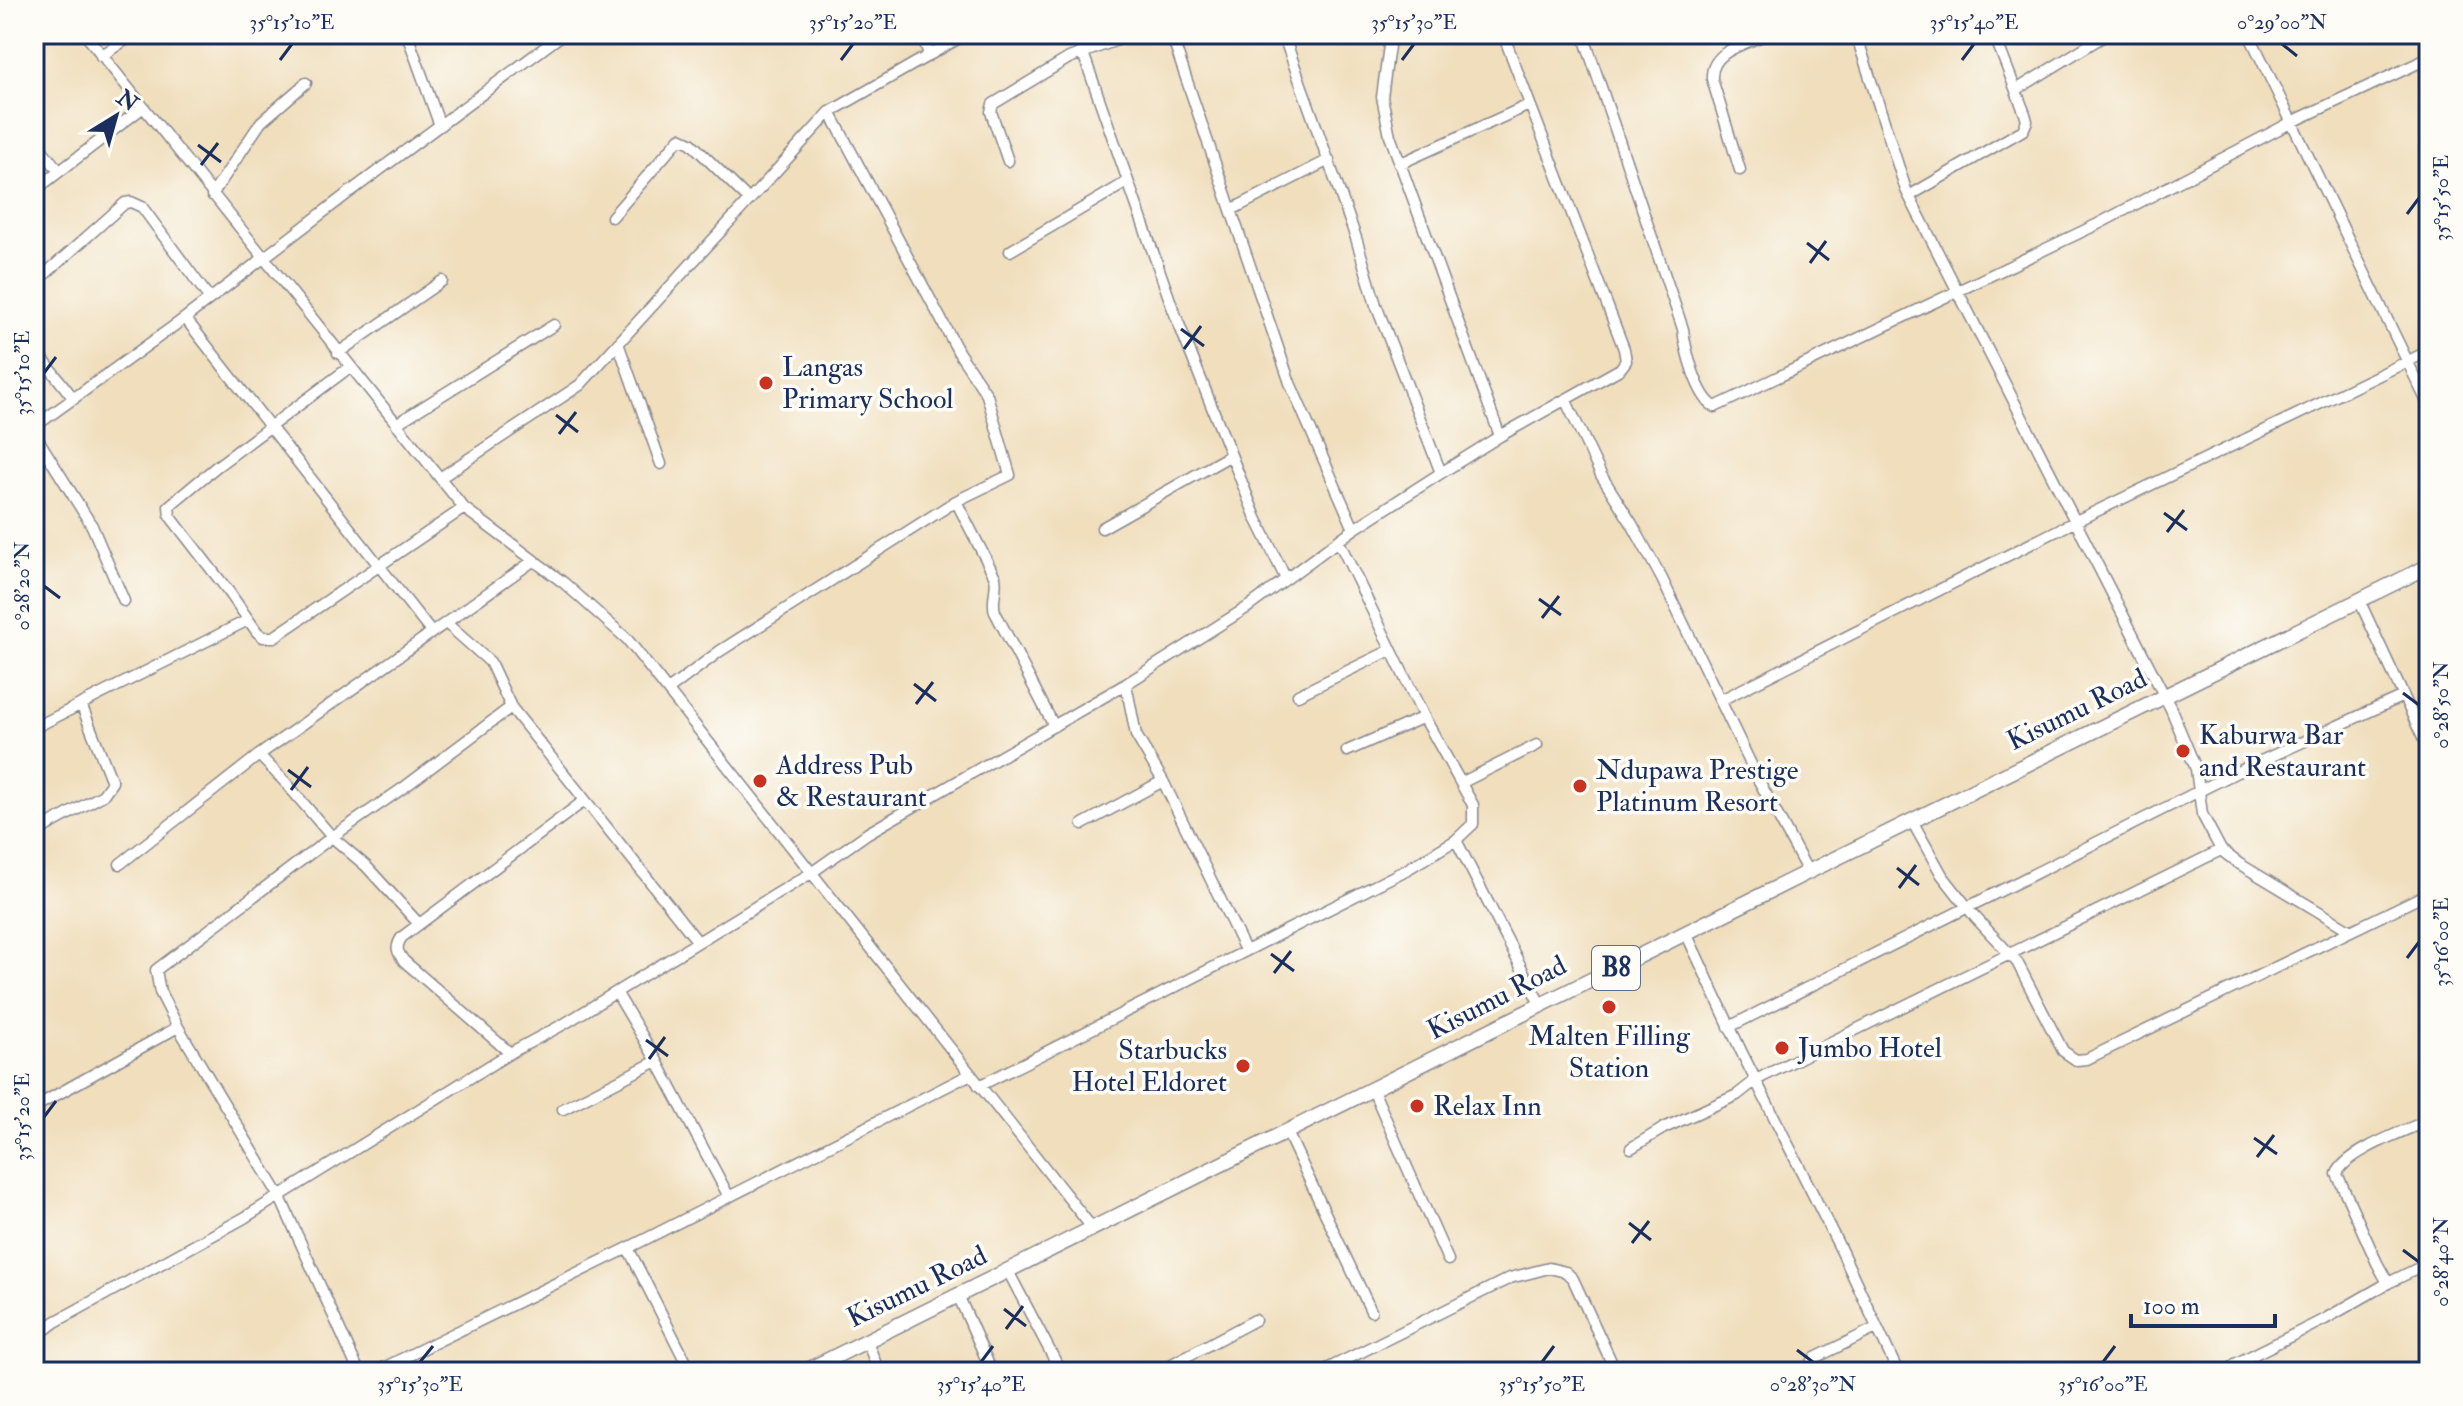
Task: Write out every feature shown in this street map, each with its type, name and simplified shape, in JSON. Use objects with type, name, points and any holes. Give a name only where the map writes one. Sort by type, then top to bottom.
[{"type":"highway","name":"Kisumu Road","points":[[804,1372],[2429,566]]},
{"type":"street","points":[[85,34],[464,508],[618,629],[1093,1229]]},
{"type":"street","points":[[101,56],[134,34]]},
{"type":"street","points":[[407,34],[440,126]]},
{"type":"street","points":[[124,601],[92,526],[34,430],[563,34]]},
{"type":"street","points":[[922,34],[929,55]]},
{"type":"street","points":[[440,478],[565,397],[591,374],[830,112],[966,34]]},
{"type":"street","points":[[1008,161],[991,112],[993,104],[1047,70],[1133,34]]},
{"type":"street","points":[[1171,34],[1290,383],[1354,529]]},
{"type":"street","points":[[1283,34],[1329,160],[1376,305],[1441,473]]},
{"type":"street","points":[[1387,34],[1389,46],[1382,97],[1390,136],[1500,436]]},
{"type":"street","points":[[34,1338],[55,1322],[204,1241],[510,1053],[616,992],[811,873],[868,833],[1126,684],[1248,607],[1354,529],[1441,473],[1620,369],[1626,356],[1503,34]]},
{"type":"street","points":[[1583,34],[1683,329],[1688,357],[1710,405],[1720,406],[2098,224],[2292,122],[2429,58]]},
{"type":"street","points":[[1740,170],[1711,70],[1721,55],[1767,34]]},
{"type":"street","points":[[1856,34],[1909,196],[2189,747],[2200,790],[2202,814],[2221,850],[2351,931]]},
{"type":"street","points":[[1909,196],[2023,130],[2027,121],[1994,34]]},
{"type":"street","points":[[2016,90],[2107,34]]},
{"type":"street","points":[[2249,34],[2429,406]]},
{"type":"street","points":[[1083,53],[1173,309],[1256,518],[1286,579]]},
{"type":"street","points":[[212,195],[261,122],[306,83]]},
{"type":"street","points":[[1399,164],[1529,105]]},
{"type":"street","points":[[34,191],[142,108]]},
{"type":"street","points":[[668,690],[720,651],[956,501],[1010,475],[993,412],[981,384],[953,342],[830,112]]},
{"type":"street","points":[[612,217],[680,138],[691,143],[748,199]]},
{"type":"street","points":[[34,140],[59,171]]},
{"type":"street","points":[[1231,210],[1329,160]]},
{"type":"street","points":[[1010,251],[1127,182]]},
{"type":"street","points":[[34,284],[125,203],[131,202],[142,207],[210,299]]},
{"type":"street","points":[[338,353],[442,281]]},
{"type":"street","points":[[185,318],[431,632]]},
{"type":"street","points":[[396,424],[554,325]]},
{"type":"street","points":[[618,343],[661,464]]},
{"type":"street","points":[[34,348],[74,399]]},
{"type":"street","points":[[1721,700],[2076,521],[2429,351]]},
{"type":"street","points":[[350,367],[172,502],[168,511],[248,620],[263,637],[274,637],[464,508]]},
{"type":"street","points":[[1566,401],[1601,475],[1662,579],[1759,781],[1808,872]]},
{"type":"street","points":[[1102,528],[1231,455]]},
{"type":"street","points":[[956,501],[995,577],[995,612],[1054,726]]},
{"type":"street","points":[[979,1086],[1406,870],[1456,840],[1473,824],[1473,805],[1424,717],[1339,542]]},
{"type":"street","points":[[120,864],[259,755],[533,561]]},
{"type":"street","points":[[2360,602],[2429,751]]},
{"type":"street","points":[[34,728],[248,620]]},
{"type":"street","points":[[446,623],[490,662],[511,707],[698,942]]},
{"type":"street","points":[[1298,695],[1391,650]]},
{"type":"street","points":[[1126,684],[1136,735],[1163,781],[1245,950]]},
{"type":"street","points":[[1729,1027],[2200,790],[2304,739],[2403,696]]},
{"type":"street","points":[[34,833],[103,795],[112,782],[81,704]]},
{"type":"street","points":[[359,1372],[279,1195],[178,1027],[160,992],[155,978],[156,970],[511,707]]},
{"type":"street","points":[[1347,751],[1424,717]]},
{"type":"street","points":[[1461,783],[1537,745]]},
{"type":"street","points":[[259,755],[332,837],[366,866],[419,924]]},
{"type":"street","points":[[1083,824],[1163,781]]},
{"type":"street","points":[[510,1053],[404,961],[397,951],[397,944],[419,924],[584,801]]},
{"type":"street","points":[[1912,821],[1935,865],[2023,971],[2063,1051],[2070,1058],[2081,1061],[2429,893]]},
{"type":"street","points":[[1456,840],[1541,1006]]},
{"type":"street","points":[[1631,1148],[1664,1128],[1737,1095],[1756,1080],[2221,850]]},
{"type":"street","points":[[1686,933],[1898,1372]]},
{"type":"street","points":[[616,992],[657,1061],[729,1197]]},
{"type":"street","points":[[42,1103],[178,1027]]},
{"type":"street","points":[[563,1109],[657,1061]]},
{"type":"street","points":[[375,1372],[969,1075]]},
{"type":"street","points":[[1373,1090],[1448,1260]]},
{"type":"street","points":[[2388,1283],[2337,1174],[2339,1167],[2355,1155],[2429,1120]]},
{"type":"street","points":[[1287,1132],[1371,1311]]},
{"type":"street","points":[[628,1248],[691,1372]]},
{"type":"street","points":[[2235,1364],[2429,1263]]},
{"type":"street","points":[[1321,1372],[1510,1278],[1549,1268],[1566,1272],[1573,1279],[1616,1372]]},
{"type":"street","points":[[1008,1271],[1061,1372]]},
{"type":"street","points":[[958,1295],[992,1372]]},
{"type":"street","points":[[1157,1372],[1255,1320]]},
{"type":"street","points":[[1805,1372],[1815,1358],[1876,1328]]},
{"type":"street","points":[[867,1341],[879,1372]]},
{"type":"place","name":"Langas Primary School","points":[[766,383]]},
{"type":"place","name":"Kaburwa Bar and Restaurant","points":[[2183,751]]},
{"type":"place","name":"Address Pub & Restaurant","points":[[760,781]]},
{"type":"place","name":"Ndupawa Prestige Platinum Resort","points":[[1580,786]]},
{"type":"place","name":"Malten Filling Station","points":[[1609,1007]]},
{"type":"place","name":"Jumbo Hotel","points":[[1782,1048]]},
{"type":"place","name":"Starbucks Hotel Eldoret","points":[[1243,1066]]},
{"type":"place","name":"Relax Inn","points":[[1417,1106]]}]
